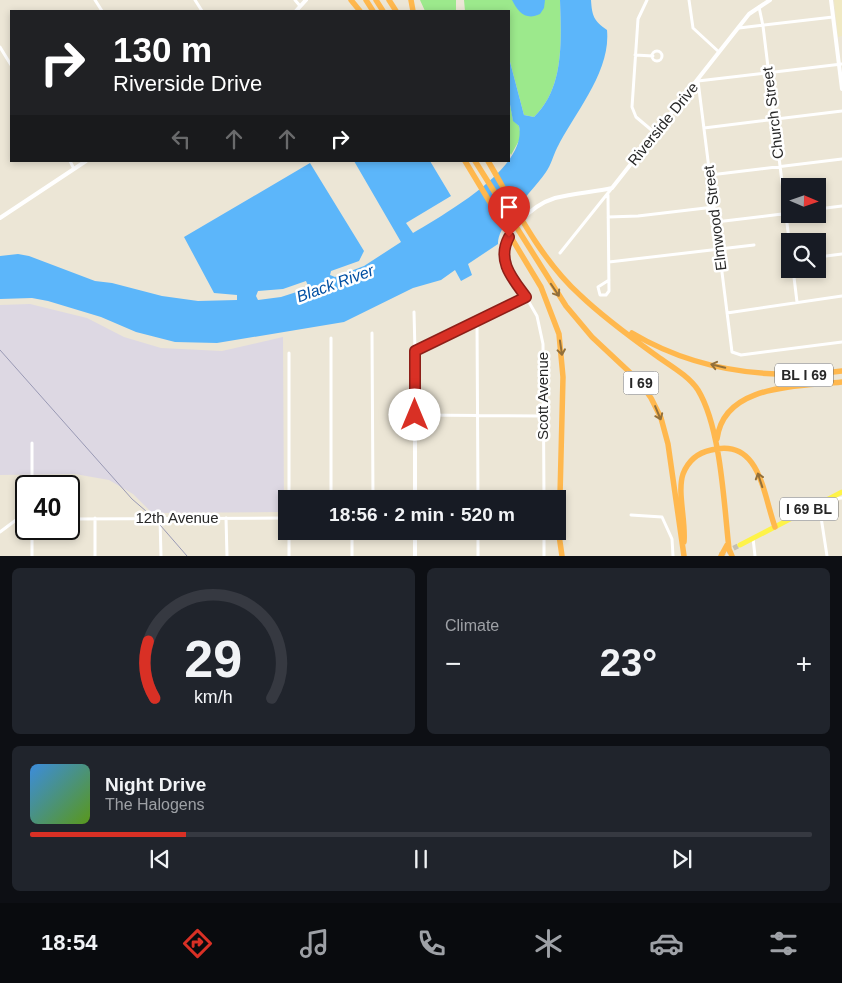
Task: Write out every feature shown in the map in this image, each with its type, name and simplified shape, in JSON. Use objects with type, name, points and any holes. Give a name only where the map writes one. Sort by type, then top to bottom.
[{"type":"highway","points":[[351,0],[359,10]]},
{"type":"highway","points":[[465,162],[549,303],[562,352],[560,529],[562,556]]},
{"type":"highway","name":"I 69","points":[[476,162],[576,319],[639,381],[652,398],[661,418],[668,444],[684,554]]},
{"type":"highway","name":"I 69","points":[[489,162],[548,260],[571,287],[605,316],[678,371],[698,391],[710,416],[716,442]]},
{"type":"highway","name":"BL I 69","points":[[605,316],[637,336],[677,354],[721,367],[766,374],[798,376],[842,370]]},
{"type":"highway","points":[[732,556],[728,540],[716,442],[724,418],[740,401],[755,394],[842,382]]},
{"type":"highway","points":[[684,554],[686,526],[682,482],[688,464],[703,452],[727,447],[749,458],[758,472],[775,527]]},
{"type":"highway","points":[[721,556],[726,549],[728,540]]},
{"type":"main road","name":"I 69 BL","points":[[740,545],[842,492]]},
{"type":"street","points":[[295,0],[300,6]]},
{"type":"street","points":[[297,10],[306,0]]},
{"type":"street","points":[[647,0],[638,19],[632,109],[636,117],[655,133]]},
{"type":"street","points":[[688,0],[693,28],[719,52]]},
{"type":"street","name":"Riverside Drive","points":[[560,254],[749,14],[770,0]]},
{"type":"street","points":[[831,0],[842,89]]},
{"type":"street","name":"Church Street","points":[[759,7],[782,178]]},
{"type":"street","points":[[739,28],[833,17]]},
{"type":"street","points":[[0,47],[10,63]]},
{"type":"street","points":[[635,55],[652,56]]},
{"type":"street","points":[[698,81],[840,64]]},
{"type":"street","name":"Elmwood Street","points":[[698,81],[726,312],[733,354],[741,355],[842,342]]},
{"type":"street","points":[[704,128],[842,111]]},
{"type":"street","points":[[710,175],[842,159]]},
{"type":"street","points":[[70,162],[74,169]]},
{"type":"street","points":[[0,218],[84,162]]},
{"type":"street","points":[[415,351],[526,297],[509,274],[504,260],[506,243],[517,226],[535,209],[550,200],[612,188]]},
{"type":"street","points":[[608,194],[609,262],[609,280],[608,294],[600,294],[598,287],[609,280]]},
{"type":"street","points":[[826,208],[842,206]]},
{"type":"street","points":[[608,217],[638,216],[714,207]]},
{"type":"street","points":[[716,222],[781,214]]},
{"type":"street","points":[[609,262],[754,245]]},
{"type":"street","points":[[826,256],[842,254]]},
{"type":"street","points":[[793,278],[797,302]]},
{"type":"street","points":[[726,312],[775,307],[842,296]]},
{"type":"street","name":"Scott Avenue","points":[[526,297],[537,316],[542,337],[544,490]]},
{"type":"street","points":[[414,312],[415,490]]},
{"type":"street","points":[[477,321],[478,490]]},
{"type":"street","points":[[372,333],[373,490]]},
{"type":"street","points":[[330,338],[332,490]]},
{"type":"street","points":[[289,353],[289,490]]},
{"type":"street","points":[[415,415],[543,416]]},
{"type":"street","points":[[32,443],[32,475]]},
{"type":"street","points":[[827,500],[842,498]]},
{"type":"street","points":[[819,504],[827,556]]},
{"type":"street","points":[[631,515],[661,516],[672,539],[673,556]]},
{"type":"street","name":"12th Avenue","points":[[80,518],[278,518]]},
{"type":"street","points":[[95,518],[95,556]]},
{"type":"street","points":[[226,518],[226,556]]},
{"type":"street","points":[[160,519],[161,556]]},
{"type":"street","points":[[0,532],[15,521]]},
{"type":"street","points":[[753,538],[755,556]]},
{"type":"street","points":[[32,540],[32,556]]},
{"type":"street","points":[[289,540],[289,556]]},
{"type":"street","points":[[352,540],[352,556]]},
{"type":"street","points":[[415,540],[415,556]]},
{"type":"street","points":[[478,540],[478,556]]},
{"type":"street","points":[[544,540],[544,556]]},
{"type":"shaded area","points":[[834,0],[842,0],[842,36],[838,37]]},
{"type":"shaded area","points":[[30,304],[87,318],[124,337],[161,348],[222,351],[283,337],[284,490],[278,490],[278,512],[152,513],[133,494],[109,480],[75,474],[0,475],[0,305]]},
{"type":"green space","points":[[420,0],[456,0],[456,10],[425,10]]},
{"type":"green space","points":[[464,0],[560,0],[561,31],[556,77],[544,105],[534,117],[524,115],[510,62],[510,10],[465,10]]},
{"type":"green space","points":[[510,104],[513,120],[519,126],[521,137],[511,155]]},
{"type":"water","points":[[512,0],[545,0],[544,8],[540,14],[527,16],[520,12]]},
{"type":"water","name":"Black River","points":[[560,0],[591,0],[594,18],[607,30],[607,46],[598,76],[564,134],[546,172],[503,227],[498,244],[468,264],[472,275],[461,281],[455,270],[441,280],[413,288],[344,322],[217,343],[175,342],[136,332],[101,317],[48,301],[32,298],[0,299],[0,256],[18,254],[29,256],[95,281],[112,283],[162,296],[198,301],[237,300],[237,295],[214,293],[184,237],[310,163],[364,251],[359,261],[331,271],[330,275],[335,277],[364,266],[401,242],[355,162],[431,162],[451,196],[406,223],[413,233],[463,202],[498,173],[508,162],[510,162],[518,142],[519,126],[513,121],[510,104],[510,62],[524,115],[534,117],[544,105],[551,92],[559,62]],"holes":[[[306,281],[309,288],[281,297],[258,300],[256,296],[258,291],[283,289]]]},
{"type":"tunnel","points":[[720,555],[740,545]]},
{"type":"railway","points":[[0,350],[132,499],[154,518],[187,556]]},
{"type":"route","points":[[415,415],[415,351],[526,297],[505,266],[504,249],[509,237]]}]
